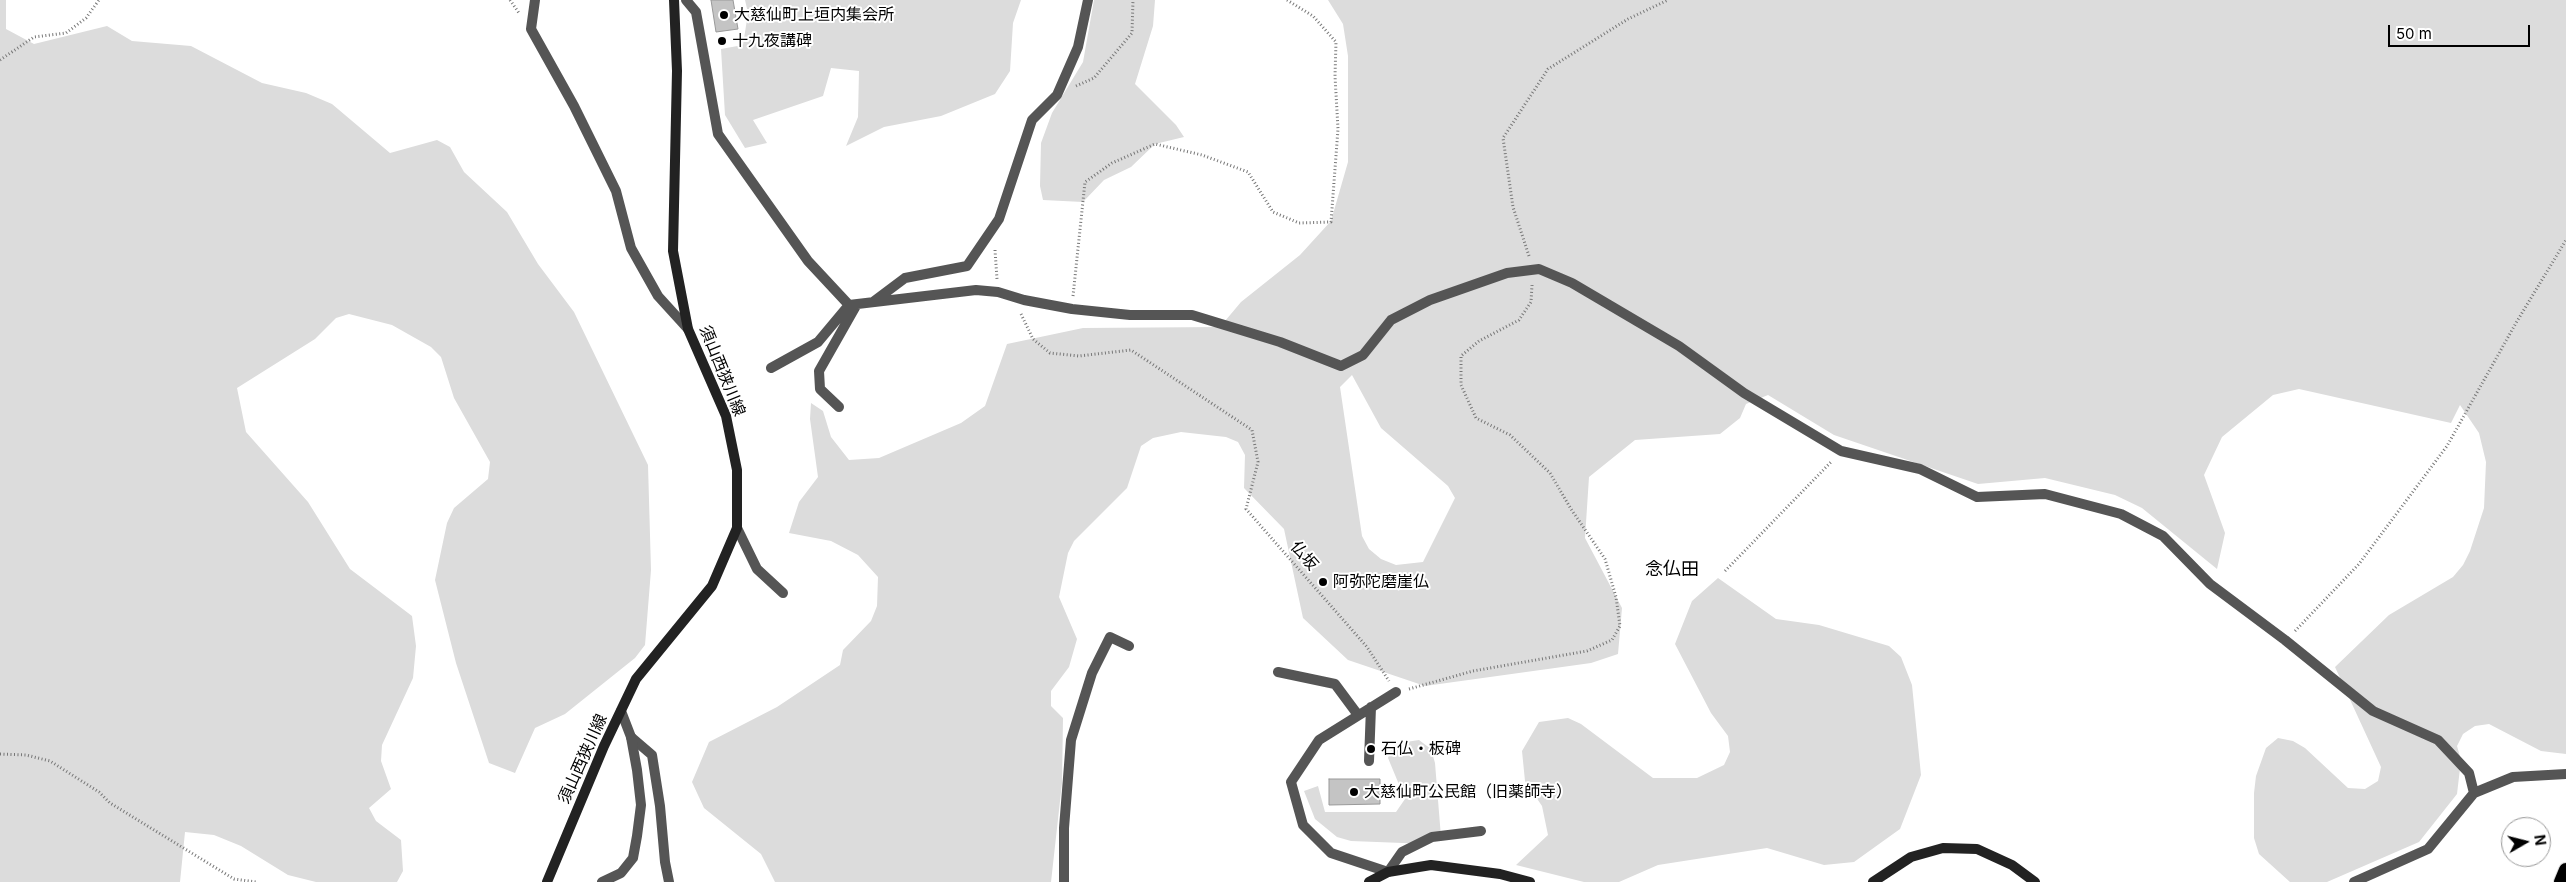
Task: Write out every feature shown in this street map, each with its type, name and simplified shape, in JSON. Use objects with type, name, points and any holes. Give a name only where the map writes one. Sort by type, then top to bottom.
[{"type":"highway","points":[[2561,882],[2566,870]]},
{"type":"main road","name":"須山西狭川線","points":[[547,882],[604,746],[636,679],[712,586],[737,528],[737,470],[726,416],[688,329],[673,250],[677,72],[674,0]]},
{"type":"main road","points":[[1873,882],[1911,857],[1943,848],[1977,849],[2012,865],[2035,882]]},
{"type":"main road","points":[[1368,882],[1388,872],[1430,865],[1500,874],[1530,882]]},
{"type":"street","points":[[535,0],[531,30],[574,106],[616,191],[631,248],[658,296],[688,329]]},
{"type":"street","points":[[686,0],[696,12],[718,134],[808,261],[853,304]]},
{"type":"street","points":[[872,302],[905,278],[967,266],[999,219],[1032,120],[1058,95],[1078,47],[1088,0]]},
{"type":"street","points":[[771,368],[818,342],[853,304],[976,290],[998,292],[1024,300],[1072,309],[1130,315],[1192,315],[1280,342],[1341,366],[1363,355],[1391,320],[1430,300],[1507,273],[1539,269],[1572,282],[1679,346],[1744,393],[1841,451],[1920,469],[1977,497],[2045,494],[2121,514],[2163,536],[2210,584],[2285,640],[2373,711],[2438,740],[2469,773],[2474,794]]},
{"type":"street","points":[[839,406],[820,389],[819,371],[853,304]]},
{"type":"street","points":[[737,528],[757,569],[783,592]]},
{"type":"street","points":[[1064,882],[1064,828],[1071,740],[1092,673],[1110,637],[1129,646]]},
{"type":"street","points":[[1278,672],[1334,684],[1358,715]]},
{"type":"street","points":[[1396,692],[1319,740],[1291,782],[1303,825],[1331,854],[1388,872],[1402,852],[1432,837],[1481,831]]},
{"type":"street","points":[[1369,761],[1371,707]]},
{"type":"street","points":[[602,882],[622,873],[633,858],[641,805],[631,737],[621,711]]},
{"type":"street","points":[[631,737],[652,755],[660,806],[665,862],[670,882]]},
{"type":"street","points":[[2354,882],[2428,849],[2474,794],[2513,777],[2566,774]]},
{"type":"path","points":[[0,60],[34,37],[66,33],[86,18],[99,0]]},
{"type":"path","points":[[1058,95],[1094,78],[1132,33],[1133,0]]},
{"type":"path","points":[[1072,309],[1085,182],[1112,162],[1155,144],[1202,155],[1248,172],[1273,212],[1299,223],[1331,222],[1338,129],[1335,76],[1336,42],[1313,16],[1287,0]]},
{"type":"path","points":[[1396,692],[1473,671],[1587,651],[1612,640],[1620,626],[1616,597],[1605,559],[1571,509],[1550,473],[1510,435],[1476,418],[1460,385],[1461,356],[1479,341],[1519,320],[1531,302],[1533,270],[1513,207],[1503,138],[1548,69],[1628,19],[1668,0]]},
{"type":"path","points":[[993,227],[998,292]]},
{"type":"path","points":[[2285,640],[2359,564],[2447,446],[2516,323],[2566,240]]},
{"type":"path","name":"仏坂","points":[[1033,339],[1050,353],[1079,356],[1131,350],[1252,430],[1258,462],[1246,509],[1368,647],[1396,692]]},
{"type":"path","points":[[1725,571],[1841,451]]},
{"type":"path","points":[[0,754],[26,755],[50,761],[99,792],[110,803],[234,879],[256,882]]},
{"type":"shaded area","points":[[0,0],[6,0],[6,29],[34,44],[107,26],[132,41],[191,46],[262,83],[306,93],[332,104],[390,153],[437,140],[450,147],[464,172],[507,212],[538,264],[574,312],[648,465],[651,570],[645,645],[635,658],[565,714],[535,728],[515,773],[489,763],[456,663],[435,580],[447,523],[454,508],[488,479],[490,462],[454,398],[441,357],[431,347],[392,325],[349,314],[336,318],[315,339],[237,388],[246,432],[308,502],[350,569],[412,616],[416,646],[413,678],[382,745],[381,761],[391,789],[369,808],[376,821],[401,840],[403,871],[397,882],[316,882],[288,875],[241,846],[214,835],[185,832],[180,882],[0,882]]},
{"type":"shaded area","points":[[745,0],[1021,0],[1013,23],[1010,71],[995,94],[941,116],[884,127],[846,146],[858,117],[859,71],[831,68],[823,96],[753,120],[767,143],[745,148],[725,115],[721,49],[743,45],[748,13]]},
{"type":"shaded area","points":[[1094,0],[1155,0],[1153,26],[1135,84],[1176,125],[1184,137],[1155,144],[1131,167],[1104,180],[1083,202],[1043,200],[1040,186],[1041,143],[1052,113],[1083,62]]},
{"type":"shaded area","points":[[1328,0],[2566,0],[2566,754],[2541,751],[2489,724],[2475,726],[2463,734],[2457,746],[2461,760],[2457,794],[2419,842],[2327,882],[2290,882],[2259,854],[2254,838],[2256,776],[2266,748],[2278,738],[2293,741],[2305,748],[2348,788],[2365,789],[2378,781],[2381,767],[2335,667],[2389,615],[2453,577],[2463,565],[2470,551],[2484,508],[2486,462],[2479,433],[2460,405],[2451,423],[2299,389],[2273,395],[2222,437],[2204,475],[2225,533],[2217,569],[2142,508],[2115,495],[2045,478],[1978,484],[1834,435],[1768,395],[1746,404],[1740,418],[1720,434],[1635,440],[1589,477],[1585,538],[1622,608],[1618,654],[1591,663],[1425,686],[1348,660],[1303,618],[1284,529],[1244,488],[1245,455],[1238,442],[1226,437],[1181,432],[1153,438],[1141,446],[1127,488],[1074,541],[1068,553],[1059,597],[1077,639],[1069,667],[1051,691],[1051,706],[1063,718],[1062,783],[1051,882],[775,882],[761,854],[704,808],[692,782],[709,742],[777,707],[840,665],[843,650],[871,621],[877,606],[878,577],[858,555],[831,541],[789,533],[799,502],[818,477],[810,419],[811,403],[823,411],[831,437],[849,460],[879,458],[961,423],[985,406],[1007,344],[1083,328],[1220,327],[1241,302],[1300,255],[1331,221],[1348,162],[1348,56],[1343,24]],"holes":[[[1352,375],[1381,428],[1448,486],[1455,498],[1423,562],[1396,565],[1381,559],[1369,549],[1362,536],[1340,387]]]},
{"type":"shaded area","points":[[1718,578],[1776,619],[1819,625],[1889,646],[1901,657],[1912,685],[1921,775],[1900,829],[1854,862],[1824,865],[1767,848],[1658,865],[1619,882],[1584,882],[1516,865],[1548,835],[1542,806],[1525,781],[1522,751],[1539,722],[1568,718],[1581,724],[1653,778],[1697,778],[1724,765],[1730,752],[1728,736],[1711,713],[1675,644],[1692,601]]},
{"type":"shaded area","points":[[1419,740],[1431,749],[1435,763],[1441,837],[1429,844],[1351,841],[1337,837],[1315,819],[1304,791],[1318,786],[1325,812],[1396,812],[1405,799],[1388,758],[1393,744]]},
{"type":"building","name":"大慈仙町上垣内集会所","points":[[711,0],[733,0],[738,29],[716,32]]},
{"type":"building","name":"大慈仙町公民館（旧薬師寺）","points":[[1329,779],[1380,779],[1380,804],[1329,805]]},
{"type":"place","name":"大慈仙町上垣内集会所","points":[[724,15]]},
{"type":"place","name":"十九夜講碑","points":[[722,41]]},
{"type":"place","name":"阿弥陀磨崖仏","points":[[1323,582]]},
{"type":"place","name":"石仏・板碑","points":[[1371,749]]},
{"type":"place","name":"大慈仙町公民館（旧薬師寺）","points":[[1354,792]]},
{"type":"district","name":"念仏田","points":[[1672,570]]}]
